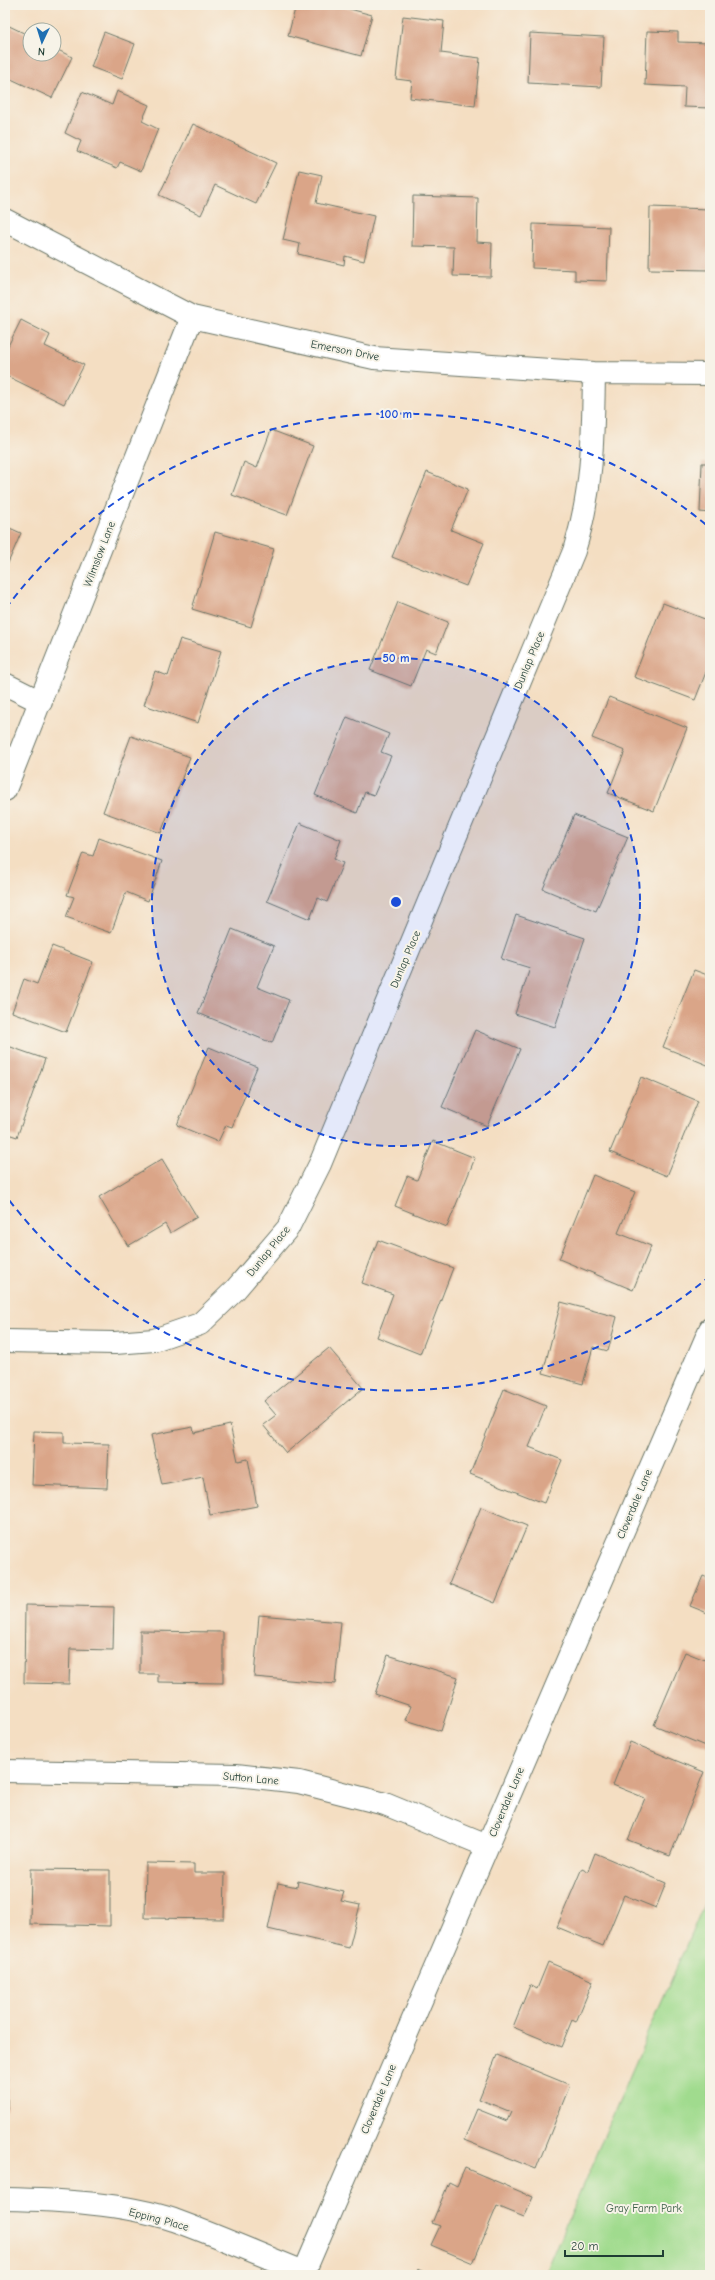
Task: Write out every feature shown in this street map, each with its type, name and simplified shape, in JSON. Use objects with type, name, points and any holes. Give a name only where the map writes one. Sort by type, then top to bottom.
[{"type":"street","name":"Emerson Drive","points":[[5,220],[192,317],[374,358],[594,373],[710,374]]},
{"type":"street","name":"Wilmslow Lane","points":[[5,790],[192,317]]},
{"type":"street","name":"Dunlap Place","points":[[5,1341],[115,1343],[154,1340],[200,1324],[235,1290],[288,1228],[320,1164],[574,551],[583,524],[592,467],[594,373]]},
{"type":"street","points":[[5,684],[41,702]]},
{"type":"street","name":"Cloverdale Lane","points":[[304,2274],[486,1846],[710,1329]]},
{"type":"street","name":"Sutton Lane","points":[[5,1771],[221,1775],[300,1782],[385,1804],[486,1846]]},
{"type":"street","name":"Epping Place","points":[[5,2199],[73,2202],[120,2208],[173,2220],[304,2274]]},
{"type":"green space","name":"Gray Farm Park","points":[[710,1890],[710,2275],[544,2275]]},
{"type":"building","points":[[296,5],[335,5],[372,15],[361,56],[288,36]]},
{"type":"building","points":[[403,16],[444,21],[441,53],[480,58],[475,106],[410,98],[412,81],[396,79]]},
{"type":"building","points":[[5,24],[22,32],[22,62],[62,62],[62,52],[72,57],[52,98],[11,79],[5,90]]},
{"type":"building","points":[[647,31],[678,32],[678,42],[710,43],[710,108],[684,107],[685,87],[645,85]]},
{"type":"building","points":[[104,32],[135,44],[122,79],[91,67]]},
{"type":"building","points":[[530,33],[604,37],[601,87],[528,83]]},
{"type":"building","points":[[117,91],[149,105],[142,121],[158,129],[141,171],[120,162],[117,168],[77,151],[81,141],[65,133],[82,92],[112,105]]},
{"type":"building","points":[[193,124],[276,163],[256,204],[215,185],[201,215],[159,195]]},
{"type":"building","points":[[299,170],[322,175],[316,203],[374,216],[364,261],[345,256],[344,265],[298,254],[300,244],[283,240]]},
{"type":"building","points":[[413,196],[478,198],[477,242],[492,243],[491,277],[453,276],[454,247],[412,246]]},
{"type":"building","points":[[650,207],[710,209],[710,270],[649,269]]},
{"type":"building","points":[[533,224],[609,227],[607,281],[575,280],[575,270],[532,268]]},
{"type":"building","points":[[21,320],[50,335],[45,346],[84,365],[64,404],[5,375],[5,352]]},
{"type":"building","points":[[271,430],[313,446],[287,515],[232,495],[244,462],[257,468]]},
{"type":"building","points":[[702,463],[710,463],[710,513],[700,512]]},
{"type":"building","points":[[427,472],[468,489],[451,530],[484,543],[466,586],[392,557]]},
{"type":"building","points":[[5,526],[21,533],[5,570]]},
{"type":"building","points":[[215,532],[274,549],[251,627],[192,609]]},
{"type":"building","points":[[398,602],[448,622],[436,653],[426,649],[411,686],[370,670]]},
{"type":"building","points":[[663,603],[710,621],[710,662],[695,700],[634,677]]},
{"type":"building","points":[[180,639],[221,651],[198,723],[144,705],[155,671],[168,676]]},
{"type":"building","points":[[609,697],[687,728],[654,811],[608,793],[625,751],[592,738]]},
{"type":"building","points":[[347,717],[389,734],[381,752],[391,756],[374,795],[365,792],[357,813],[315,795]]},
{"type":"building","points":[[131,736],[190,757],[161,833],[103,812]]},
{"type":"building","points":[[574,815],[628,837],[596,911],[543,889]]},
{"type":"building","points":[[300,823],[341,840],[334,859],[343,863],[327,902],[318,898],[310,919],[267,901]]},
{"type":"building","points":[[99,838],[162,861],[148,901],[126,892],[111,933],[66,917],[74,897],[67,895],[83,853],[93,856]]},
{"type":"building","points":[[516,915],[585,938],[555,1027],[515,1014],[530,968],[501,959]]},
{"type":"building","points":[[232,929],[274,946],[257,987],[289,1000],[272,1043],[198,1013]]},
{"type":"building","points":[[52,946],[93,962],[66,1032],[12,1012],[24,979],[37,984]]},
{"type":"building","points":[[694,970],[710,976],[710,1066],[663,1047]]},
{"type":"building","points":[[475,1030],[520,1049],[487,1126],[442,1107]]},
{"type":"building","points":[[5,1045],[45,1059],[17,1137],[5,1133]]},
{"type":"building","points":[[209,1047],[257,1067],[232,1127],[226,1125],[218,1142],[177,1125]]},
{"type":"building","points":[[641,1077],[698,1101],[667,1176],[610,1152]]},
{"type":"building","points":[[433,1141],[475,1158],[447,1227],[395,1206],[407,1176],[417,1180]]},
{"type":"building","points":[[162,1159],[197,1217],[170,1233],[165,1224],[128,1246],[99,1197]]},
{"type":"building","points":[[593,1175],[635,1192],[618,1233],[651,1246],[633,1290],[559,1259]]},
{"type":"building","points":[[378,1240],[453,1268],[420,1354],[377,1337],[393,1294],[362,1283]]},
{"type":"building","points":[[561,1302],[617,1317],[608,1351],[593,1347],[583,1384],[543,1373]]},
{"type":"building","points":[[329,1348],[363,1388],[286,1453],[263,1425],[276,1415],[264,1401]]},
{"type":"building","points":[[504,1389],[546,1406],[529,1447],[562,1460],[544,1503],[470,1474]]},
{"type":"building","points":[[230,1425],[238,1461],[248,1459],[257,1506],[210,1515],[203,1477],[162,1485],[151,1435],[193,1427],[194,1433]]},
{"type":"building","points":[[34,1431],[64,1432],[64,1443],[109,1444],[107,1488],[32,1485]]},
{"type":"building","points":[[481,1507],[527,1526],[495,1603],[449,1584]]},
{"type":"building","points":[[703,1576],[710,1579],[710,1614],[690,1606]]},
{"type":"building","points":[[25,1605],[114,1607],[113,1650],[70,1649],[69,1684],[24,1683]]},
{"type":"building","points":[[259,1615],[341,1622],[335,1684],[254,1677]]},
{"type":"building","points":[[140,1631],[223,1632],[223,1683],[158,1682],[158,1674],[140,1674]]},
{"type":"building","points":[[685,1652],[710,1662],[710,1748],[654,1725]]},
{"type":"building","points":[[388,1655],[458,1677],[441,1731],[406,1720],[411,1706],[375,1694]]},
{"type":"building","points":[[630,1742],[704,1772],[670,1856],[628,1840],[645,1798],[613,1785]]},
{"type":"building","points":[[595,1853],[666,1883],[656,1908],[624,1895],[603,1946],[557,1927],[582,1868],[588,1871]]},
{"type":"building","points":[[146,1863],[194,1864],[194,1873],[225,1873],[224,1919],[145,1918]]},
{"type":"building","points":[[31,1869],[110,1870],[110,1926],[30,1924]]},
{"type":"building","points":[[298,1881],[344,1892],[341,1901],[360,1905],[349,1948],[268,1929],[278,1883],[297,1887]]},
{"type":"building","points":[[548,1962],[593,1981],[576,2022],[572,2020],[561,2047],[513,2027],[530,1985],[537,1989]]},
{"type":"building","points":[[5,2055],[8,2055],[7,2110],[5,2110]]},
{"type":"building","points":[[497,2055],[570,2085],[536,2169],[464,2140],[477,2109],[507,2121],[511,2112],[479,2099]]},
{"type":"building","points":[[465,2168],[533,2197],[524,2217],[497,2206],[473,2263],[431,2245],[440,2226],[432,2223],[449,2182],[457,2186]]},
{"type":"building","points":[[418,2269],[432,2275],[416,2275]]}]
